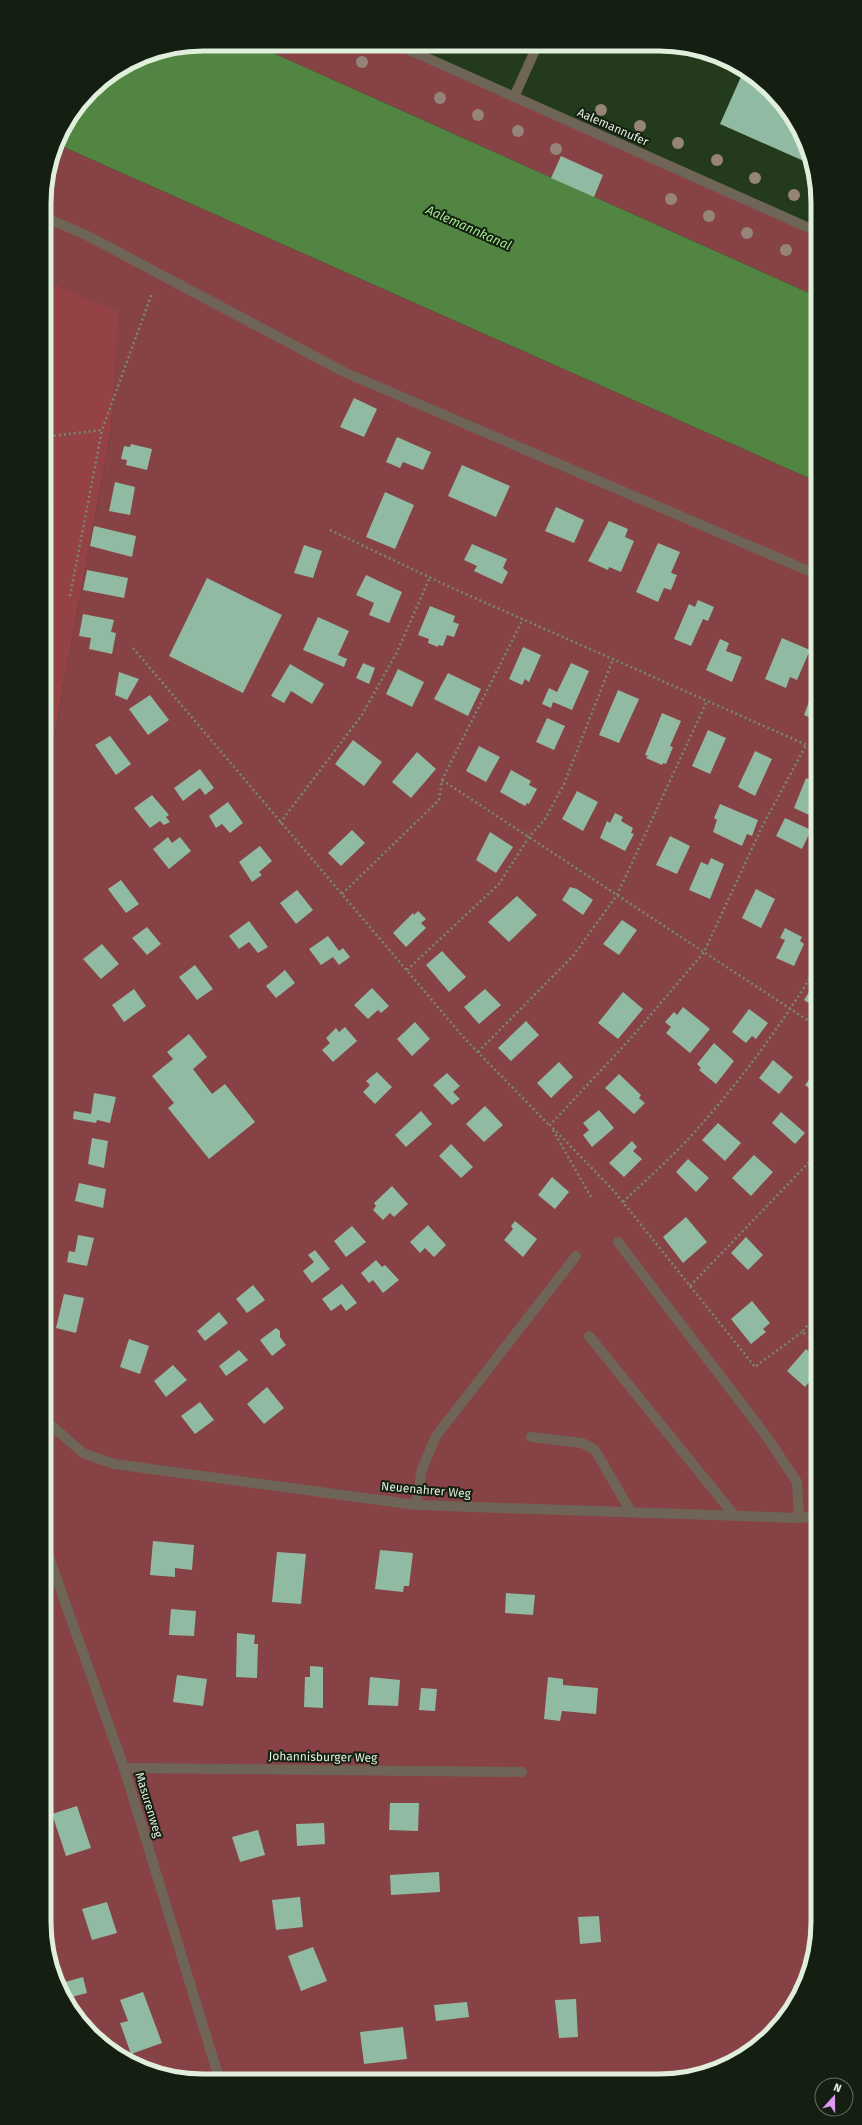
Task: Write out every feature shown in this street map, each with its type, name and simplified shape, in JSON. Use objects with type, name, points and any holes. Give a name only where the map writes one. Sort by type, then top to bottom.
[{"type":"street","name":"Aalemannufer","points":[[411,51],[811,229]]},
{"type":"street","points":[[514,97],[535,51]]},
{"type":"street","points":[[51,220],[88,236],[344,372],[811,572]]},
{"type":"street","points":[[618,1242],[767,1437],[797,1482],[799,1518]]},
{"type":"street","points":[[416,1505],[422,1469],[436,1436],[576,1256]]},
{"type":"street","points":[[589,1336],[734,1516]]},
{"type":"street","name":"Neuenahrer Weg","points":[[51,1425],[83,1452],[114,1464],[416,1505],[799,1518],[811,1517]]},
{"type":"street","points":[[530,1438],[582,1443],[595,1450],[631,1512]]},
{"type":"street","name":"Masurenweg","points":[[51,1563],[124,1768],[218,2074]]},
{"type":"street","name":"Johannisburger Weg","points":[[124,1768],[522,1772]]},
{"type":"path","points":[[70,596],[102,430],[159,274]]},
{"type":"path","points":[[51,436],[102,430]]},
{"type":"path","points":[[330,530],[523,619],[811,747]]},
{"type":"path","points":[[280,823],[362,715],[397,652],[430,577]]},
{"type":"path","points":[[342,894],[439,800],[442,780],[523,619]]},
{"type":"path","points":[[133,648],[280,823],[478,1052],[623,1202],[755,1367],[802,1332],[811,1321]]},
{"type":"path","points":[[406,970],[499,884],[529,837],[545,819],[564,784],[613,659]]},
{"type":"path","points":[[478,1052],[574,956],[617,895],[707,701]]},
{"type":"path","points":[[550,1125],[632,1037],[704,952],[762,828],[806,745]]},
{"type":"path","points":[[442,780],[811,1022]]},
{"type":"path","points":[[623,1202],[690,1137],[755,1060],[791,1009],[811,976]]},
{"type":"path","points":[[550,1125],[592,1199]]},
{"type":"path","points":[[690,1286],[811,1160]]},
{"type":"path","points":[[802,1332],[811,1338]]},
{"type":"shaded area","points":[[269,51],[411,51],[811,229],[811,294]]},
{"type":"shaded area","points":[[62,146],[811,479],[811,1932],[803,1971],[791,1998],[780,2015],[752,2043],[735,2054],[708,2066],[669,2074],[183,2073],[154,2066],[127,2054],[110,2043],[82,2015],[71,1998],[59,1971],[51,1932],[51,754],[111,431],[117,311],[51,282],[51,193],[56,164]]},
{"type":"shaded area","points":[[51,282],[118,311],[111,431],[51,754]]},
{"type":"water","name":"Aalemannkanal","points":[[193,51],[269,51],[811,294],[811,479],[62,146],[71,127],[82,110],[110,82],[127,71],[154,59]]},
{"type":"building","points":[[741,76],[752,82],[780,110],[791,127],[805,162],[720,124]]},
{"type":"building","points":[[561,156],[603,175],[594,197],[551,178]]},
{"type":"building","points":[[354,398],[377,409],[364,437],[340,427]]},
{"type":"building","points":[[397,437],[431,452],[423,470],[403,462],[400,468],[386,462]]},
{"type":"building","points":[[131,444],[152,449],[147,470],[126,465],[127,460],[121,459],[124,446],[130,447]]},
{"type":"building","points":[[462,465],[510,486],[496,517],[448,496]]},
{"type":"building","points":[[115,482],[135,487],[130,515],[109,511]]},
{"type":"building","points":[[385,492],[414,505],[395,549],[366,537]]},
{"type":"building","points":[[556,507],[584,520],[574,543],[545,531]]},
{"type":"building","points":[[609,521],[628,529],[625,537],[634,541],[621,572],[609,567],[608,570],[588,561]]},
{"type":"building","points":[[94,526],[136,536],[132,557],[90,546]]},
{"type":"building","points":[[658,543],[680,552],[671,573],[677,575],[671,590],[664,588],[658,602],[636,592]]},
{"type":"building","points":[[472,544],[507,559],[503,568],[508,572],[502,584],[474,571],[477,566],[464,560]]},
{"type":"building","points":[[304,545],[322,551],[313,578],[294,573]]},
{"type":"building","points":[[87,570],[128,578],[124,598],[83,590]]},
{"type":"building","points":[[366,575],[402,592],[389,623],[369,615],[374,603],[356,595]]},
{"type":"building","points":[[207,578],[282,615],[243,693],[169,656]]},
{"type":"building","points":[[698,600],[714,607],[708,621],[703,619],[691,646],[674,639],[689,604],[695,607]]},
{"type":"building","points":[[430,606],[455,616],[453,622],[459,624],[454,637],[447,635],[443,646],[438,645],[438,647],[428,643],[429,639],[418,635]]},
{"type":"building","points":[[83,614],[114,620],[111,632],[116,633],[112,654],[89,649],[91,638],[79,636]]},
{"type":"building","points":[[318,617],[349,631],[338,655],[347,659],[344,667],[303,650]]},
{"type":"building","points":[[782,638],[810,650],[797,680],[790,677],[786,688],[765,679]]},
{"type":"building","points":[[720,639],[729,643],[726,651],[742,657],[732,682],[706,670]]},
{"type":"building","points":[[523,647],[541,655],[529,682],[525,679],[522,685],[509,679]]},
{"type":"building","points":[[363,663],[375,668],[369,684],[356,678]]},
{"type":"building","points":[[571,663],[589,671],[572,710],[553,702],[551,708],[542,704],[549,688],[557,692]]},
{"type":"building","points":[[290,664],[324,684],[312,704],[291,691],[284,703],[271,696]]},
{"type":"building","points":[[398,669],[424,682],[412,707],[386,694]]},
{"type":"building","points":[[119,672],[139,679],[127,700],[115,695]]},
{"type":"building","points":[[448,673],[481,689],[468,716],[434,699]]},
{"type":"building","points":[[618,690],[639,699],[619,743],[599,735]]},
{"type":"building","points":[[150,695],[169,720],[148,735],[129,709]]},
{"type":"building","points":[[810,699],[811,699],[811,718],[804,715]]},
{"type":"building","points":[[662,713],[681,721],[670,746],[673,747],[666,764],[663,763],[662,765],[646,758],[648,756],[645,755]]},
{"type":"building","points":[[547,718],[565,726],[554,750],[536,742]]},
{"type":"building","points":[[708,730],[726,738],[710,774],[692,766]]},
{"type":"building","points":[[110,736],[131,764],[116,775],[95,745]]},
{"type":"building","points":[[353,740],[382,762],[364,786],[335,764]]},
{"type":"building","points":[[479,746],[500,757],[486,782],[466,771]]},
{"type":"building","points":[[755,751],[772,759],[755,796],[738,787]]},
{"type":"building","points":[[417,752],[436,769],[411,798],[392,782]]},
{"type":"building","points":[[200,769],[214,788],[205,795],[200,788],[183,801],[174,788]]},
{"type":"building","points":[[511,770],[531,781],[529,785],[537,789],[529,804],[527,803],[525,806],[500,792]]},
{"type":"building","points":[[806,778],[811,780],[811,816],[794,808]]},
{"type":"building","points":[[577,791],[598,802],[583,831],[562,819]]},
{"type":"building","points":[[152,795],[169,815],[166,817],[170,822],[164,825],[160,821],[150,828],[134,808]]},
{"type":"building","points":[[228,802],[243,823],[230,833],[222,824],[216,828],[209,816]]},
{"type":"building","points":[[720,804],[758,820],[752,836],[747,834],[742,846],[713,832],[717,820],[714,818]]},
{"type":"building","points":[[615,813],[623,817],[621,821],[633,828],[631,833],[634,834],[625,851],[600,838],[607,821],[610,823]]},
{"type":"building","points":[[785,818],[811,830],[802,849],[776,836]]},
{"type":"building","points":[[352,830],[365,843],[341,866],[328,853]]},
{"type":"building","points":[[490,832],[513,847],[496,873],[476,860]]},
{"type":"building","points":[[670,836],[690,846],[677,874],[656,865]]},
{"type":"building","points":[[168,837],[172,843],[180,837],[191,851],[169,869],[153,849]]},
{"type":"building","points":[[260,846],[272,861],[259,872],[262,875],[252,882],[239,862]]},
{"type":"building","points":[[711,858],[724,864],[710,899],[689,890],[701,862],[708,865]]},
{"type":"building","points":[[121,880],[139,904],[126,913],[108,889]]},
{"type":"building","points":[[570,887],[577,889],[593,900],[583,915],[562,900]]},
{"type":"building","points":[[756,889],[775,899],[761,928],[742,918]]},
{"type":"building","points":[[297,890],[313,910],[296,924],[280,903]]},
{"type":"building","points":[[517,896],[537,915],[509,942],[488,922]]},
{"type":"building","points":[[418,911],[426,919],[421,923],[426,928],[406,947],[393,933],[413,913],[414,915]]},
{"type":"building","points":[[622,920],[637,930],[619,955],[603,944]]},
{"type":"building","points":[[249,921],[268,947],[258,953],[249,942],[239,949],[229,936]]},
{"type":"building","points":[[147,927],[161,944],[147,955],[132,938]]},
{"type":"building","points":[[785,928],[802,937],[800,941],[804,944],[794,966],[776,958],[785,940],[780,938]]},
{"type":"building","points":[[328,936],[339,951],[343,948],[350,957],[339,965],[333,957],[321,965],[309,949]]},
{"type":"building","points":[[102,944],[119,964],[101,979],[83,959]]},
{"type":"building","points":[[442,951],[466,977],[449,992],[426,965]]},
{"type":"building","points":[[195,965],[213,989],[197,1000],[179,977]]},
{"type":"building","points":[[285,970],[295,983],[276,998],[266,986]]},
{"type":"building","points":[[372,988],[389,1006],[381,1013],[378,1010],[368,1019],[354,1005]]},
{"type":"building","points":[[134,989],[146,1006],[124,1022],[112,1005]]},
{"type":"building","points":[[485,989],[501,1005],[479,1024],[464,1007]]},
{"type":"building","points":[[811,989],[811,1004],[804,1000]]},
{"type":"building","points":[[623,992],[643,1009],[618,1039],[598,1023]]},
{"type":"building","points":[[683,1007],[710,1029],[690,1053],[666,1033],[671,1027],[665,1022],[674,1012],[677,1015]]},
{"type":"building","points":[[749,1009],[768,1023],[756,1039],[752,1036],[746,1043],[732,1032]]},
{"type":"building","points":[[526,1021],[539,1035],[511,1061],[498,1048]]},
{"type":"building","points":[[415,1022],[430,1039],[412,1056],[397,1039]]},
{"type":"building","points":[[345,1027],[357,1041],[333,1062],[322,1050],[330,1043],[326,1038],[336,1028],[339,1032]]},
{"type":"building","points":[[189,1034],[207,1057],[193,1069],[212,1094],[225,1084],[255,1122],[209,1159],[168,1108],[174,1103],[152,1076],[173,1059],[167,1052]]},
{"type":"building","points":[[714,1043],[734,1061],[716,1084],[699,1070],[701,1068],[697,1064]]},
{"type":"building","points":[[773,1060],[793,1077],[779,1094],[759,1078]]},
{"type":"building","points":[[559,1062],[573,1077],[551,1098],[537,1083]]},
{"type":"building","points":[[377,1072],[392,1087],[375,1104],[363,1092],[370,1085],[366,1081]]},
{"type":"building","points":[[447,1073],[460,1086],[453,1092],[460,1099],[452,1105],[433,1085]]},
{"type":"building","points":[[619,1074],[641,1095],[639,1098],[645,1103],[634,1114],[605,1088]]},
{"type":"building","points":[[811,1077],[811,1090],[805,1085]]},
{"type":"building","points":[[94,1093],[116,1097],[110,1123],[97,1120],[96,1123],[73,1119],[74,1111],[91,1114]]},
{"type":"building","points":[[485,1106],[503,1125],[484,1142],[466,1124]]},
{"type":"building","points":[[599,1110],[614,1128],[592,1147],[583,1135],[589,1130],[583,1123]]},
{"type":"building","points":[[421,1111],[432,1124],[406,1147],[395,1135]]},
{"type":"building","points":[[781,1112],[805,1133],[795,1144],[772,1123]]},
{"type":"building","points":[[718,1123],[741,1143],[725,1161],[702,1140]]},
{"type":"building","points":[[92,1138],[108,1141],[104,1168],[88,1164]]},
{"type":"building","points":[[632,1141],[637,1147],[633,1151],[642,1159],[624,1177],[609,1163]]},
{"type":"building","points":[[451,1144],[473,1167],[461,1178],[439,1156]]},
{"type":"building","points":[[754,1155],[773,1172],[751,1196],[732,1178]]},
{"type":"building","points":[[688,1159],[709,1178],[696,1192],[676,1172]]},
{"type":"building","points":[[552,1177],[569,1192],[555,1209],[538,1195]]},
{"type":"building","points":[[79,1183],[106,1189],[103,1208],[75,1201]]},
{"type":"building","points":[[392,1186],[408,1204],[394,1217],[390,1213],[383,1220],[373,1210],[376,1206],[374,1203]]},
{"type":"building","points":[[686,1217],[707,1242],[683,1263],[663,1237]]},
{"type":"building","points":[[515,1221],[537,1239],[523,1257],[504,1240],[513,1229],[511,1226]]},
{"type":"building","points":[[428,1225],[446,1245],[434,1257],[425,1248],[420,1253],[410,1242]]},
{"type":"building","points":[[352,1226],[366,1242],[346,1257],[334,1241]]},
{"type":"building","points":[[78,1235],[94,1238],[87,1266],[67,1262],[69,1251],[75,1252]]},
{"type":"building","points":[[746,1237],[763,1255],[748,1270],[731,1253]]},
{"type":"building","points":[[315,1250],[330,1269],[312,1283],[303,1271],[314,1262],[308,1255]]},
{"type":"building","points":[[376,1260],[382,1267],[385,1265],[399,1280],[383,1293],[373,1280],[369,1283],[361,1273]]},
{"type":"building","points":[[342,1284],[357,1303],[346,1311],[341,1304],[331,1311],[322,1299]]},
{"type":"building","points":[[253,1285],[265,1300],[247,1313],[236,1299]]},
{"type":"building","points":[[64,1294],[84,1298],[76,1333],[56,1328]]},
{"type":"building","points":[[752,1301],[770,1323],[763,1329],[766,1332],[751,1344],[731,1319]]},
{"type":"building","points":[[219,1312],[228,1323],[205,1341],[197,1331]]},
{"type":"building","points":[[276,1328],[280,1331],[280,1337],[286,1345],[272,1356],[260,1340]]},
{"type":"building","points":[[129,1339],[149,1346],[140,1374],[120,1367]]},
{"type":"building","points":[[806,1349],[811,1353],[811,1380],[805,1387],[787,1371]]},
{"type":"building","points":[[239,1350],[248,1360],[226,1376],[219,1366]]},
{"type":"building","points":[[173,1365],[187,1380],[166,1397],[154,1381]]},
{"type":"building","points":[[267,1387],[284,1408],[264,1424],[247,1404]]},
{"type":"building","points":[[200,1402],[214,1420],[195,1434],[181,1416]]},
{"type":"building","points":[[153,1541],[194,1545],[192,1570],[175,1568],[175,1577],[150,1575]]},
{"type":"building","points":[[380,1550],[413,1553],[409,1586],[404,1586],[403,1592],[375,1589]]},
{"type":"building","points":[[277,1552],[306,1554],[301,1604],[272,1602]]},
{"type":"building","points":[[506,1593],[535,1595],[533,1615],[505,1613]]},
{"type":"building","points":[[171,1609],[196,1611],[194,1636],[169,1635]]},
{"type":"building","points":[[237,1633],[255,1635],[254,1644],[258,1644],[257,1678],[236,1677]]},
{"type":"building","points":[[310,1666],[323,1667],[323,1708],[304,1707],[305,1677],[310,1677]]},
{"type":"building","points":[[177,1675],[207,1679],[203,1706],[173,1702]]},
{"type":"building","points":[[370,1677],[400,1680],[398,1706],[368,1705]]},
{"type":"building","points":[[548,1677],[563,1679],[563,1685],[598,1688],[596,1714],[562,1711],[560,1721],[544,1719]]},
{"type":"building","points":[[421,1688],[437,1689],[435,1711],[419,1710]]},
{"type":"building","points":[[390,1803],[419,1803],[418,1831],[389,1830]]},
{"type":"building","points":[[77,1806],[91,1848],[66,1856],[52,1814]]},
{"type":"building","points":[[324,1823],[325,1844],[297,1846],[296,1824]]},
{"type":"building","points":[[258,1830],[265,1855],[240,1862],[232,1837]]},
{"type":"building","points":[[439,1872],[440,1892],[391,1895],[390,1875]]},
{"type":"building","points":[[300,1897],[303,1927],[276,1930],[272,1900]]},
{"type":"building","points":[[107,1902],[117,1933],[92,1940],[82,1909]]},
{"type":"building","points":[[599,1916],[601,1942],[580,1944],[578,1917]]},
{"type":"building","points":[[313,1947],[327,1981],[301,1991],[288,1956]]},
{"type":"building","points":[[83,1977],[87,1993],[71,1997],[64,1982]]},
{"type":"building","points":[[143,1992],[162,2043],[131,2054],[120,2023],[128,2021],[120,2000]]},
{"type":"building","points":[[576,1999],[578,2037],[559,2038],[555,2000]]},
{"type":"building","points":[[467,2002],[469,2017],[436,2021],[434,2005]]},
{"type":"building","points":[[403,2027],[407,2059],[364,2064],[360,2032]]}]
